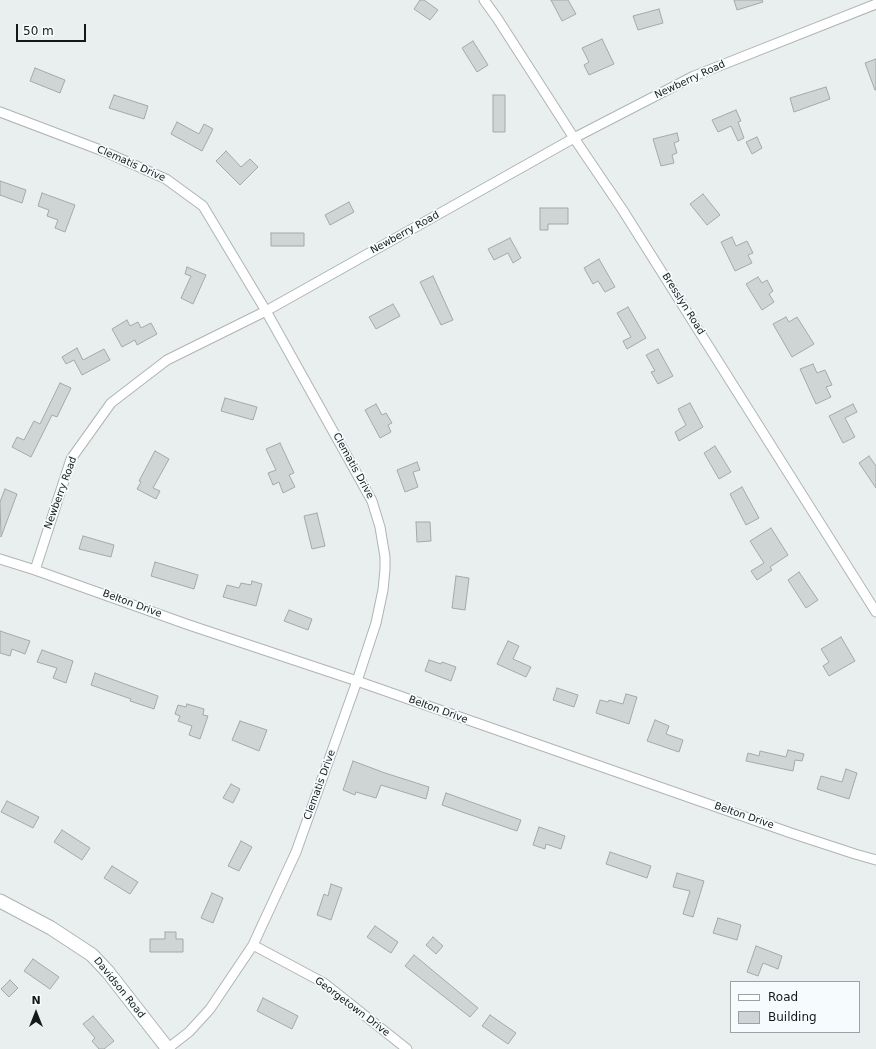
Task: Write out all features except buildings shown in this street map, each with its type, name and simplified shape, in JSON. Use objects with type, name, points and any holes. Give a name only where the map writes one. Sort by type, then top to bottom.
[{"type":"street","name":"Bresslyn Road","points":[[484,0],[622,209],[876,612]]},
{"type":"street","name":"Newberry Road","points":[[34,570],[72,459],[111,403],[167,360],[266,311],[574,138],[694,76],[876,4]]},
{"type":"street","name":"Clematis Drive","points":[[0,112],[103,151],[166,179],[203,206],[266,311],[372,501],[380,527],[385,557],[385,569],[383,590],[376,623],[296,852],[253,945],[210,1009],[189,1032],[167,1049]]},
{"type":"street","name":"Belton Drive","points":[[0,559],[189,625],[357,681],[791,833],[876,860]]},
{"type":"street","name":"Davidson Road","points":[[0,901],[52,928],[92,955],[117,983],[167,1049]]},
{"type":"street","name":"Georgetown Drive","points":[[253,945],[324,983],[407,1049]]}]
